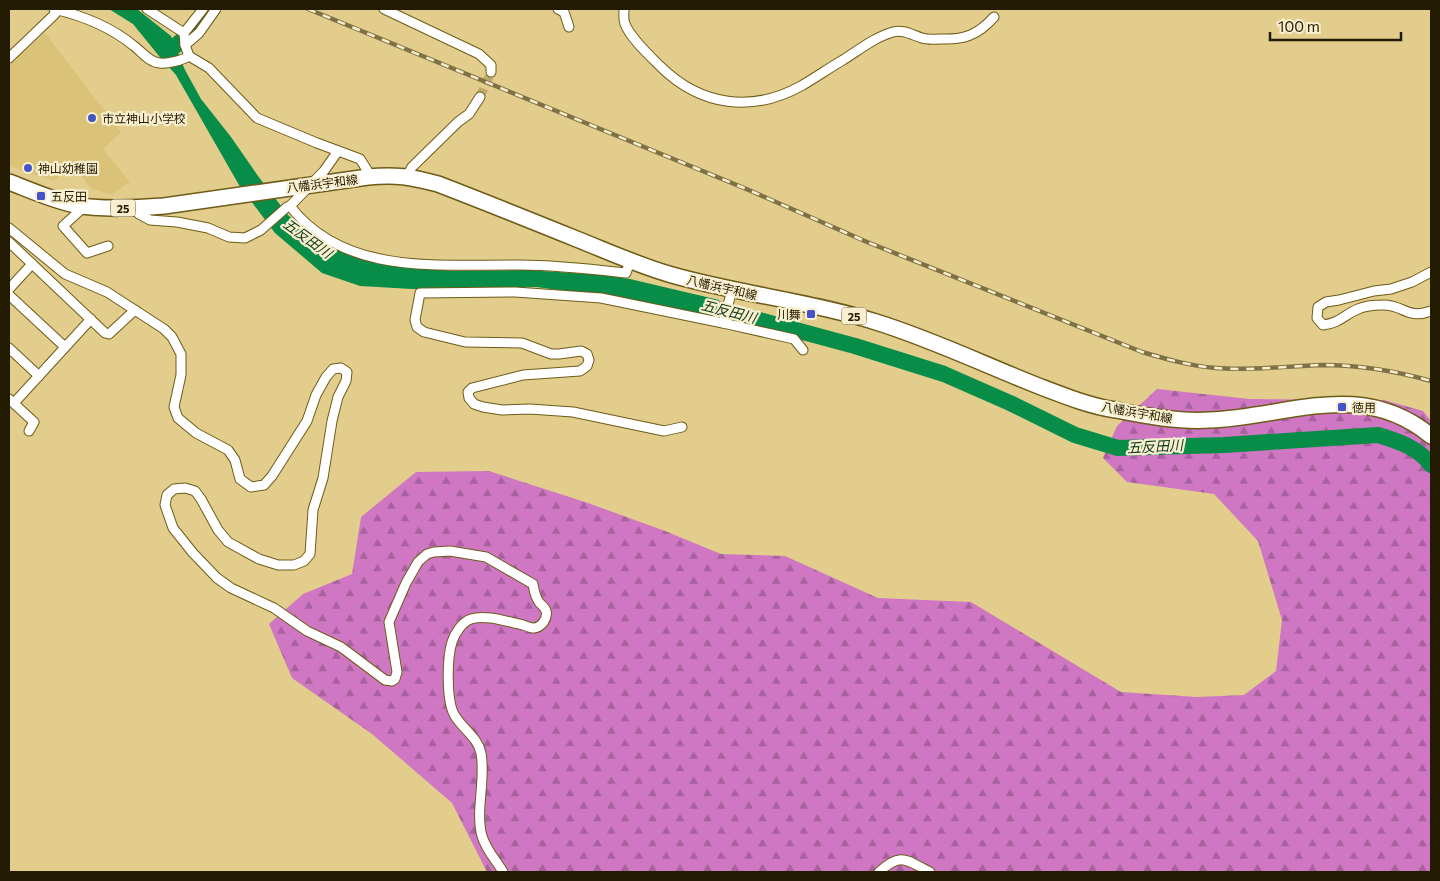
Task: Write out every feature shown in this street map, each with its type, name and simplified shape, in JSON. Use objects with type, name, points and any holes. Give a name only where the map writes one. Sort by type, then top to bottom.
[{"type":"main road","name":"八幡浜宇和線","points":[[9,182],[46,196],[85,206],[134,208],[164,206],[368,177],[407,176],[447,187],[630,261],[731,294],[809,305],[875,322],[914,335],[1066,396],[1113,410],[1168,418],[1207,420],[1242,418],[1290,408],[1347,404],[1380,409],[1404,417],[1431,436]]},
{"type":"street","points":[[9,58],[54,15],[56,9],[90,20],[110,30],[149,59],[159,64],[187,57],[209,68],[257,118],[360,159],[368,170],[368,177]]},
{"type":"street","points":[[147,9],[184,39],[187,57]]},
{"type":"street","points":[[184,39],[203,9]]},
{"type":"street","points":[[184,39],[199,33],[216,9]]},
{"type":"street","points":[[384,9],[480,54],[491,65],[491,72]]},
{"type":"street","points":[[558,9],[564,12],[569,27]]},
{"type":"street","points":[[624,9],[624,22],[628,29],[648,54],[672,78],[688,89],[709,98],[724,102],[741,103],[758,101],[799,87],[871,42],[895,31],[902,31],[924,39],[955,40],[972,35],[984,28],[994,18]]},
{"type":"street","points":[[407,176],[412,167],[458,122],[469,114],[480,97]]},
{"type":"street","points":[[134,208],[139,214],[150,220],[177,222],[208,228],[229,237],[245,238],[262,230],[289,207],[324,171],[338,151]]},
{"type":"street","points":[[85,206],[63,226],[87,253],[108,246]]},
{"type":"street","points":[[289,207],[301,220],[335,244],[380,260],[466,266],[560,265],[626,273],[630,261]]},
{"type":"street","points":[[9,228],[65,274],[107,292],[164,329],[172,337],[181,354],[181,375],[174,407],[178,418],[196,433],[228,450],[235,460],[240,479],[251,487],[264,485],[272,476],[307,421],[316,395],[326,377],[333,369],[341,368],[346,372],[346,381],[338,397],[327,444],[323,478],[313,510],[310,554],[304,561],[294,565],[278,566],[259,559],[228,542],[218,530],[195,491],[186,488],[174,489],[167,496],[164,505],[173,528],[217,578],[231,588],[274,608],[306,631],[341,647],[385,680],[392,681],[396,679],[397,672],[389,622],[406,583],[418,562],[426,554],[450,551],[486,556],[533,584],[538,601],[546,611],[546,618],[542,625],[534,628],[494,619],[471,619],[458,630],[452,642],[449,662],[450,704],[454,715],[474,740],[481,755],[480,825],[482,838],[503,872]]},
{"type":"street","points":[[9,242],[105,333],[109,334],[135,310]]},
{"type":"street","points":[[9,289],[32,264]]},
{"type":"street","points":[[1431,272],[1412,282],[1391,289],[1326,302],[1318,307],[1317,318],[1323,325],[1334,324],[1361,307],[1381,305],[1391,305],[1411,314],[1421,315],[1431,311]]},
{"type":"street","points":[[682,427],[664,431],[574,412],[530,409],[502,410],[474,404],[468,398],[468,392],[472,388],[523,375],[580,371],[587,366],[589,360],[587,354],[581,351],[551,354],[522,343],[465,342],[424,332],[417,327],[414,320],[420,293],[515,292],[601,298],[724,322],[794,339],[802,350]]},
{"type":"street","points":[[724,322],[731,294]]},
{"type":"street","points":[[9,295],[65,347]]},
{"type":"street","points":[[29,430],[34,422],[11,401],[39,376],[91,319]]},
{"type":"street","points":[[9,348],[39,376]]},
{"type":"street","points":[[879,872],[892,863],[905,859],[930,872]]},
{"type":"shaded area","points":[[45,33],[121,132],[103,149],[130,182],[112,195],[92,189],[74,167],[54,181],[9,166],[9,65]]},
{"type":"green space","points":[[1157,389],[1250,399],[1384,400],[1423,411],[1431,421],[1431,872],[487,872],[452,803],[372,734],[292,678],[269,624],[303,594],[352,574],[361,517],[416,472],[489,471],[588,503],[721,554],[785,556],[878,598],[971,602],[1121,692],[1197,697],[1244,695],[1276,671],[1282,620],[1258,541],[1214,494],[1127,482],[1103,458],[1117,426]]},
{"type":"water","points":[[109,9],[137,9],[171,36],[185,70],[201,99],[288,215],[307,233],[337,250],[358,258],[402,267],[453,271],[527,270],[602,275],[630,279],[719,300],[715,318],[628,299],[536,287],[412,289],[360,286],[322,273],[275,233],[239,185],[176,75],[133,24]]},
{"type":"waterway","points":[[168,52],[195,29],[211,9]]},
{"type":"waterway","name":"五反田川","points":[[696,303],[855,346],[944,374],[1010,403],[1075,435],[1118,448],[1224,445],[1378,435],[1414,450],[1431,465]]},
{"type":"tunnel","points":[[480,97],[491,72]]},
{"type":"railway","points":[[308,9],[744,188],[867,242],[1142,352],[1169,360],[1206,367],[1256,369],[1322,365],[1350,366],[1404,374],[1431,381]]},
{"type":"place","name":"市立神山小学校","points":[[92,118]]},
{"type":"place","name":"神山幼稚園","points":[[28,168]]},
{"type":"place","name":"五反田","points":[[41,196]]},
{"type":"place","name":"川舞","points":[[811,314]]},
{"type":"place","name":"徳用","points":[[1342,407]]}]
